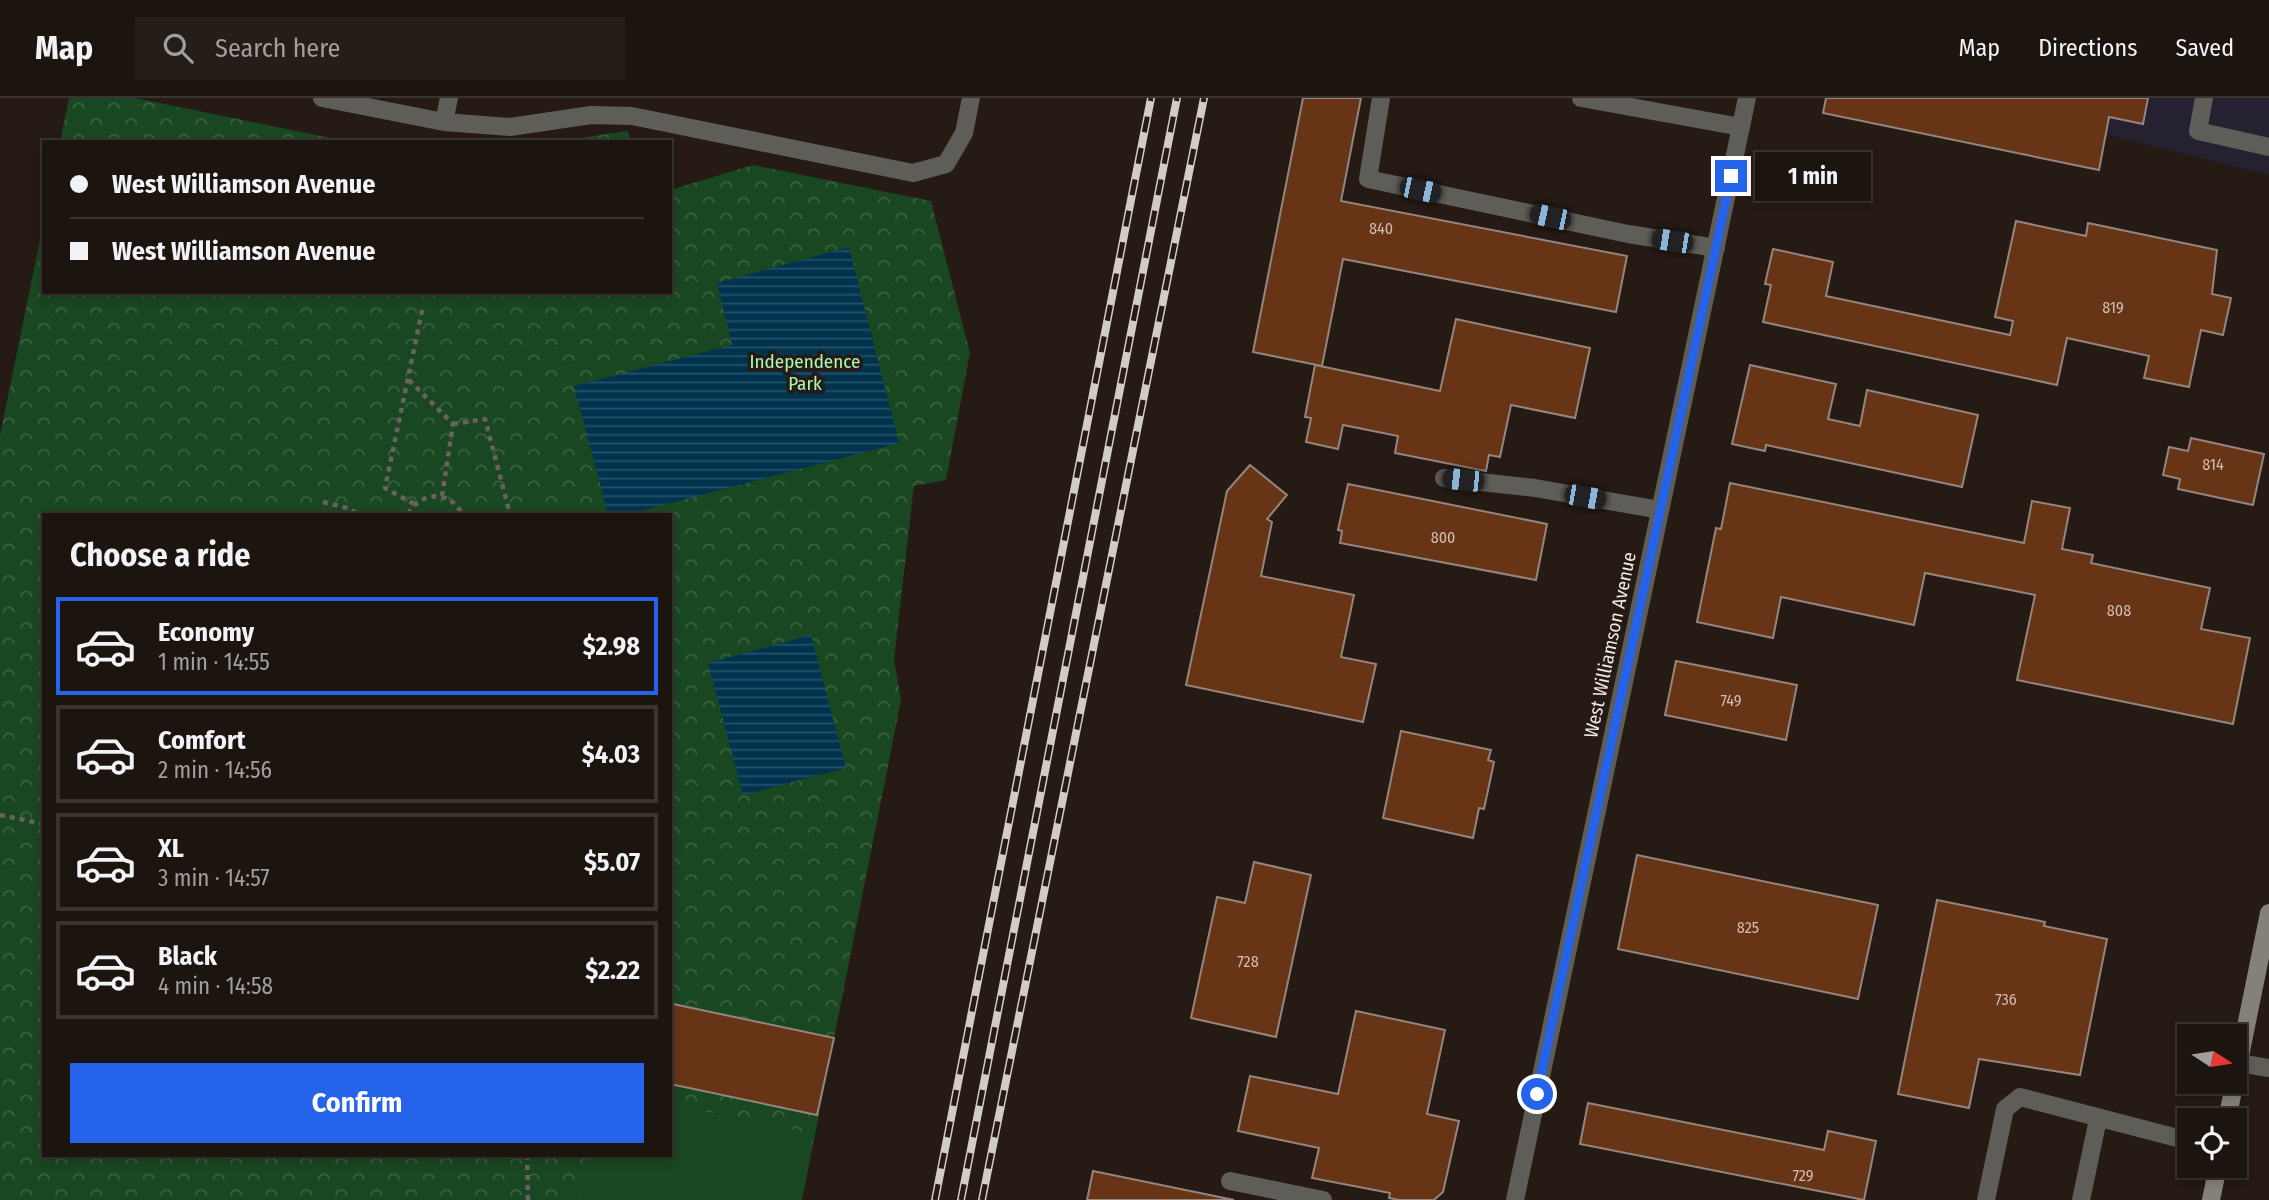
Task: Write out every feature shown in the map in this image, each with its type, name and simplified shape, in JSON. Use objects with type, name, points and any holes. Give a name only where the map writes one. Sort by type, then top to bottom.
[{"type":"main road","points":[[2247,1024],[2269,913]]},
{"type":"main road","points":[[2211,1200],[2216,1178]]},
{"type":"street","points":[[322,98],[444,122],[510,127],[592,116],[632,116],[913,173],[946,164],[964,133],[971,98]]},
{"type":"street","points":[[444,122],[449,98]]},
{"type":"street","points":[[1381,98],[1368,179],[1628,234],[1716,248]]},
{"type":"street","points":[[1581,98],[1741,127]]},
{"type":"street","name":"West Williamson Avenue","points":[[1515,1200],[1748,98]]},
{"type":"street","points":[[2204,98],[2198,131],[2269,147]]},
{"type":"street","points":[[1444,478],[1524,486],[1660,510]]},
{"type":"street","points":[[2247,1064],[2269,1068]]},
{"type":"street","points":[[1986,1200],[2006,1109],[2020,1097],[2177,1138]]},
{"type":"street","points":[[2081,1200],[2098,1119]]},
{"type":"street","points":[[1230,1181],[1322,1200]]},
{"type":"path","points":[[414,504],[385,488],[423,306]]},
{"type":"path","points":[[408,379],[453,425]]},
{"type":"path","points":[[453,425],[485,419],[510,513]]},
{"type":"path","points":[[442,496],[453,425]]},
{"type":"path","points":[[409,513],[414,504],[427,496],[442,496],[458,506],[462,513]]},
{"type":"path","points":[[323,502],[356,513]]},
{"type":"path","points":[[0,815],[42,824]]},
{"type":"path","points":[[527,1157],[528,1200]]},
{"type":"shaded area","points":[[1959,98],[2269,98],[2269,175]]},
{"type":"green space","points":[[69,98],[135,98],[340,140],[60,140]]},
{"type":"green space","points":[[628,131],[630,140],[566,140]]},
{"type":"green space","name":"Independence Park","points":[[753,165],[931,201],[970,353],[946,480],[914,486],[894,659],[901,700],[802,1200],[0,1200],[0,435],[42,230],[42,294],[672,294],[672,189]]},
{"type":"green space","points":[[672,1104],[813,1134],[801,1200],[580,1200],[589,1157],[672,1157]]},
{"type":"water","points":[[849,247],[899,443],[633,513],[608,513],[574,386],[732,345],[717,283]]},
{"type":"water","points":[[811,635],[846,768],[743,795],[708,663]]},
{"type":"building","points":[[1303,98],[1361,98],[1341,201],[1627,256],[1616,312],[1343,259],[1322,366],[1253,352]]},
{"type":"building","points":[[1826,98],[2148,98],[2143,124],[2109,117],[2099,170],[1823,113]]},
{"type":"building","points":[[2016,221],[2086,236],[2088,223],[2217,250],[2212,294],[2231,298],[2223,335],[2201,330],[2189,387],[2144,378],[2149,356],[2067,338],[2057,385],[1763,322],[1771,285],[1765,284],[1773,249],[1833,262],[1826,296],[2010,335],[2013,321],[1995,317]]},
{"type":"building","points":[[1456,319],[1590,348],[1575,418],[1511,405],[1500,457],[1489,455],[1486,471],[1395,453],[1398,436],[1343,425],[1338,449],[1306,442],[1311,418],[1305,417],[1315,365],[1440,391]]},
{"type":"building","points":[[1750,365],[1836,384],[1828,419],[1860,426],[1867,390],[1978,415],[1962,487],[1766,445],[1765,451],[1732,444]]},
{"type":"building","points":[[2191,438],[2264,454],[2253,505],[2178,489],[2180,479],[2163,475],[2169,447],[2188,451]]},
{"type":"building","points":[[1250,465],[1287,495],[1267,519],[1272,522],[1261,576],[1354,595],[1341,657],[1376,664],[1363,722],[1186,685],[1227,491]]},
{"type":"building","points":[[1730,483],[2024,543],[2032,501],[2070,508],[2062,549],[2093,555],[2091,563],[2210,588],[2201,629],[2250,638],[2233,724],[2017,680],[2035,595],[1925,573],[1914,625],[1781,597],[1773,638],[1697,622],[1716,528],[1721,529]]},
{"type":"building","points":[[1348,484],[1547,524],[1536,580],[1340,543],[1342,531],[1338,530]]},
{"type":"building","points":[[1676,661],[1797,685],[1786,740],[1665,715]]},
{"type":"building","points":[[1401,731],[1491,750],[1488,760],[1494,762],[1484,809],[1479,808],[1473,838],[1383,818]]},
{"type":"building","points":[[1637,855],[1878,905],[1858,999],[1618,949]]},
{"type":"building","points":[[1254,862],[1311,875],[1276,1037],[1191,1018],[1217,897],[1245,903]]},
{"type":"building","points":[[1937,900],[2045,922],[2044,926],[2107,939],[2080,1075],[1979,1059],[1969,1108],[1898,1094]]},
{"type":"building","points":[[673,1004],[834,1038],[817,1115],[672,1084]]},
{"type":"building","points":[[1356,1011],[1445,1030],[1427,1114],[1459,1121],[1443,1192],[1434,1200],[1399,1200],[1389,1198],[1390,1193],[1312,1178],[1319,1148],[1238,1131],[1250,1076],[1338,1094]]},
{"type":"building","points":[[1588,1103],[1824,1150],[1828,1131],[1876,1141],[1864,1200],[1580,1144]]},
{"type":"building","points":[[1093,1171],[1234,1200],[1087,1200]]},
{"type":"railway","points":[[935,1200],[1151,98]]},
{"type":"railway","points":[[961,1200],[1177,98]]},
{"type":"railway","points":[[982,1200],[1204,98]]},
{"type":"route","points":[[1537,1094],[1731,176]]}]
